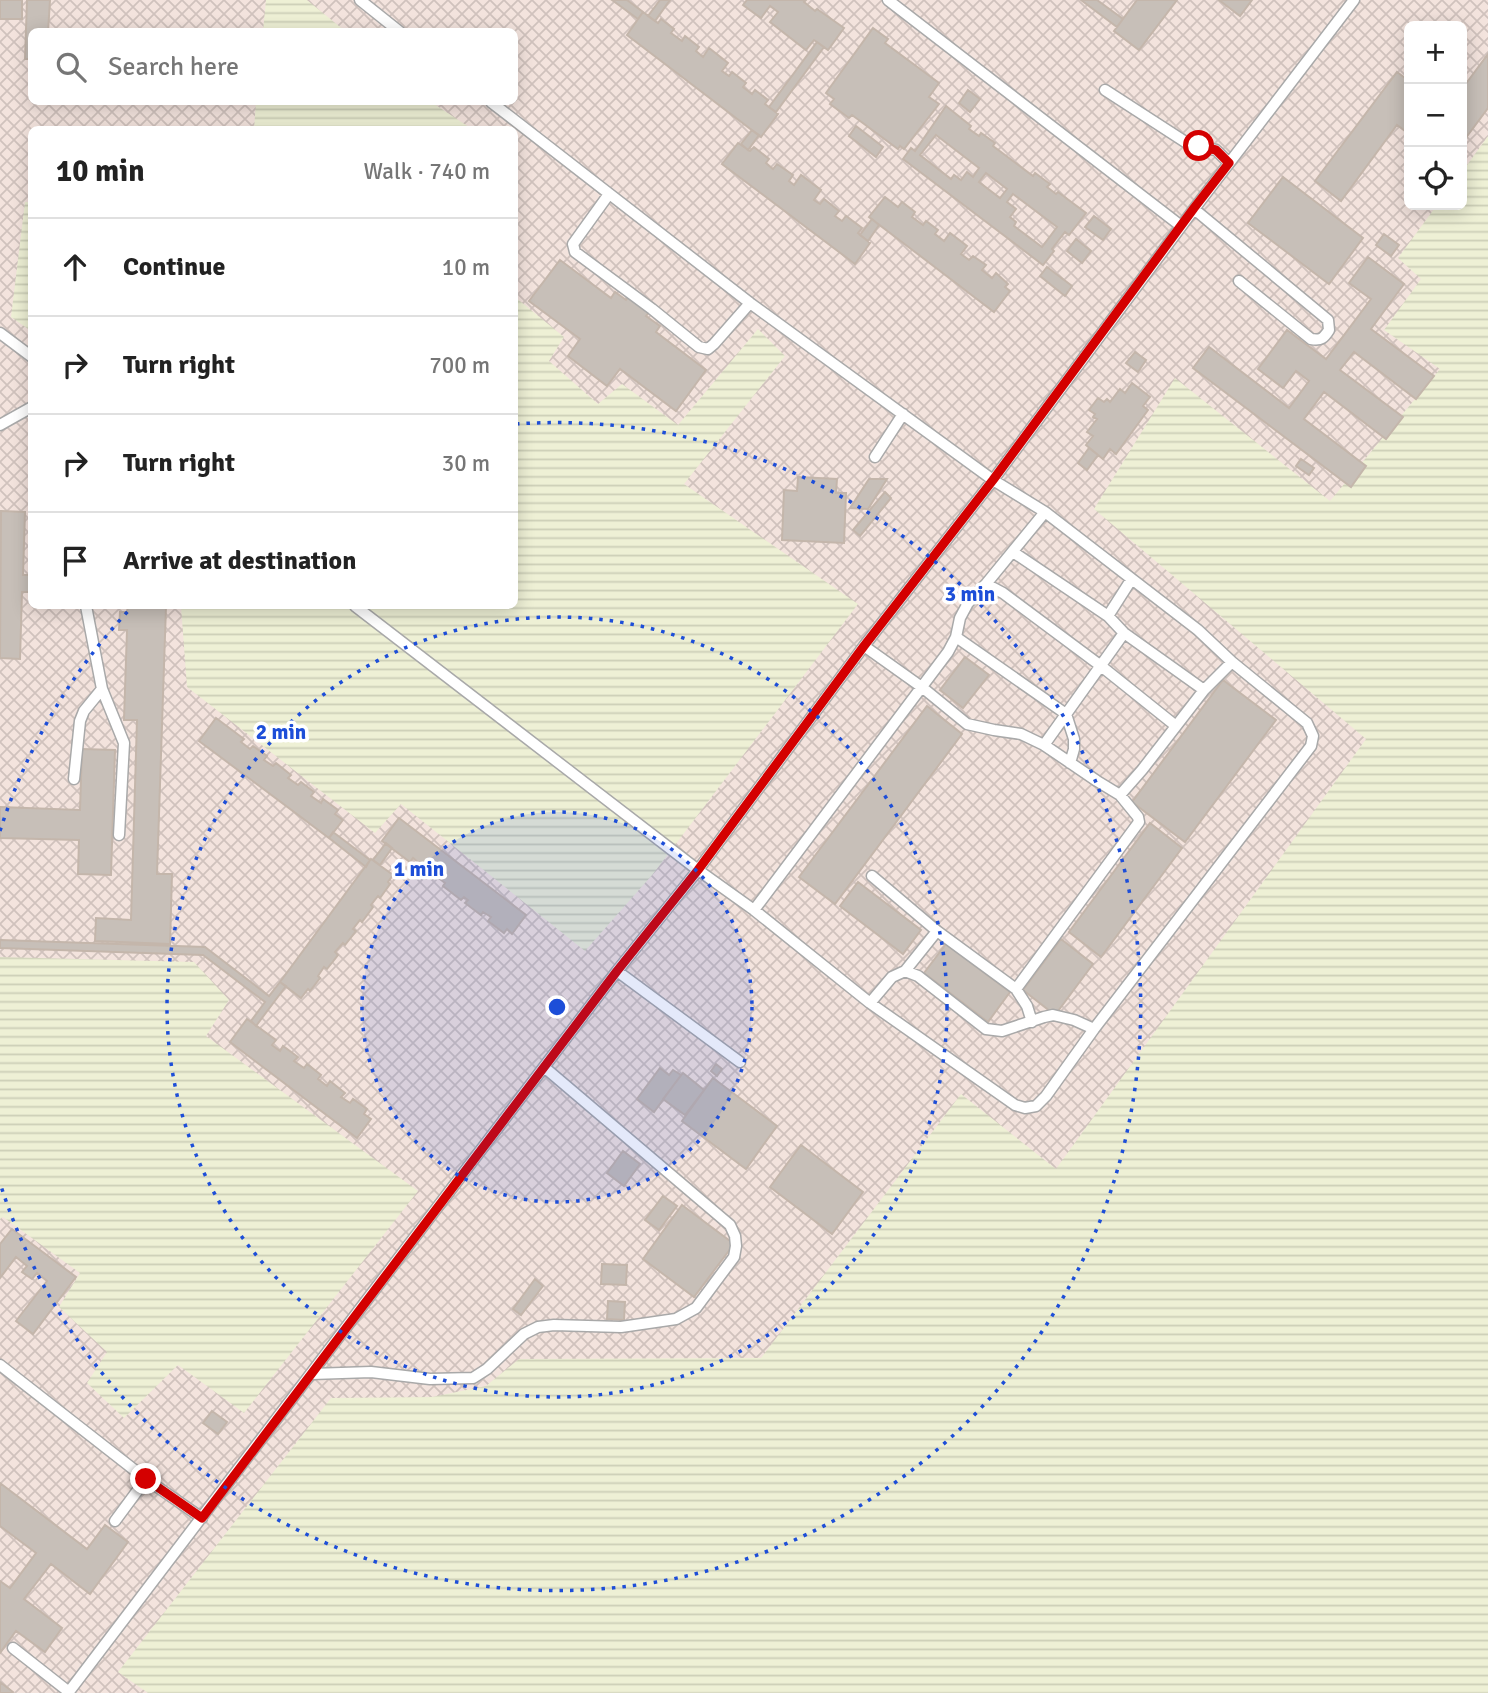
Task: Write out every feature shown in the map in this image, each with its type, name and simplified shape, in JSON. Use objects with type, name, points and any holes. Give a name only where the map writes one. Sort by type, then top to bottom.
[{"type":"lane","points":[[360,0],[395,28]]},
{"type":"lane","points":[[888,0],[1181,226]]},
{"type":"lane","points":[[13,1648],[69,1693],[617,971],[698,870],[864,646],[993,480],[1194,208],[1354,0]]},
{"type":"lane","points":[[1105,90],[1190,145],[1216,150],[1229,163]]},
{"type":"lane","points":[[359,609],[698,870],[754,910],[870,1003],[1015,1105],[1025,1108],[1036,1106],[1046,1096],[1094,1029],[1311,747],[1313,736],[1307,723],[1232,662],[1199,630],[1045,512],[993,480],[750,303],[495,105]]},
{"type":"lane","points":[[610,194],[573,244],[575,252],[699,347],[708,349],[715,344],[750,303]]},
{"type":"lane","points":[[1194,208],[1328,320],[1329,330],[1323,339],[1311,339],[1239,281]]},
{"type":"lane","points":[[0,333],[28,354]]},
{"type":"lane","points":[[0,425],[28,409]]},
{"type":"lane","points":[[875,457],[903,415]]},
{"type":"lane","points":[[754,910],[923,688],[956,637],[960,618],[968,603],[1045,512]]},
{"type":"lane","points":[[1013,552],[1108,616],[1124,633],[1204,690]]},
{"type":"lane","points":[[1108,616],[1131,580]]},
{"type":"lane","points":[[986,584],[1003,593],[1101,666],[1176,726]]},
{"type":"lane","points":[[87,609],[102,689],[124,743],[119,835]]},
{"type":"lane","points":[[1044,745],[1124,633]]},
{"type":"lane","points":[[956,637],[1066,714],[1074,739],[1070,762]]},
{"type":"lane","points":[[864,646],[923,688],[967,724],[1021,734],[1044,745],[1120,795],[1138,817],[1139,822],[1016,989]]},
{"type":"lane","points":[[1120,795],[1204,690],[1232,662]]},
{"type":"lane","points":[[74,779],[80,721],[84,711],[102,689]]},
{"type":"lane","points":[[872,876],[937,931],[1016,989],[1027,1006],[1031,1022]]},
{"type":"lane","points":[[870,1003],[892,977],[905,971],[937,931]]},
{"type":"lane","points":[[617,971],[740,1062]]},
{"type":"lane","points":[[905,971],[918,976],[986,1029],[1002,1031],[1053,1015],[1094,1029]]},
{"type":"lane","points":[[312,1374],[371,1372],[430,1379],[473,1378],[487,1369],[524,1334],[538,1327],[621,1326],[676,1319],[696,1308],[734,1257],[736,1246],[730,1225],[544,1067]]},
{"type":"lane","points":[[0,1365],[146,1479],[202,1518]]},
{"type":"lane","points":[[116,1521],[146,1479]]},
{"type":"shaded area","points":[[0,0],[1488,0],[1488,1693],[0,1693]]},
{"type":"green space","points":[[266,0],[307,0],[341,28],[263,28]]},
{"type":"green space","points":[[256,105],[436,105],[467,126],[254,126]]},
{"type":"green space","points":[[1488,136],[1488,1693],[148,1693],[118,1672],[331,1398],[432,1397],[486,1386],[519,1359],[761,1358],[961,1094],[1056,1169],[1366,739],[1094,509],[1175,378],[1330,501],[1440,369],[1384,330],[1421,279],[1398,258],[1433,210],[1467,210],[1467,165]]},
{"type":"green space","points":[[25,202],[28,202],[28,329],[11,317]]},
{"type":"green space","points":[[518,299],[564,337],[549,361],[598,404],[622,384],[678,425],[758,329],[785,356],[684,484],[858,604],[653,874],[585,951],[401,804],[375,833],[187,687],[181,609],[518,609]]},
{"type":"green space","points":[[0,957],[194,962],[229,1000],[206,1036],[418,1191],[244,1413],[178,1365],[124,1418],[87,1383],[107,1352],[59,1307],[80,1273],[3,1217],[0,1219]]},
{"type":"building","points":[[0,0],[22,0],[22,19],[0,19]]},
{"type":"building","points":[[27,0],[50,0],[48,28],[28,28],[28,59],[25,59]]},
{"type":"building","points":[[612,0],[627,0],[643,12],[638,19]]},
{"type":"building","points":[[660,0],[670,0],[655,21],[648,16]]},
{"type":"building","points":[[747,0],[806,0],[804,2],[815,11],[817,9],[844,28],[828,50],[814,40],[806,50],[770,22],[778,12],[770,6],[761,18],[743,5]]},
{"type":"building","points":[[1081,0],[1097,0],[1123,19],[1117,27]]},
{"type":"building","points":[[1137,0],[1177,0],[1139,50],[1114,31]]},
{"type":"building","points":[[1219,0],[1252,0],[1240,16]]},
{"type":"building","points":[[643,12],[658,23],[661,19],[674,29],[671,33],[682,41],[685,36],[699,47],[696,51],[703,57],[709,48],[728,63],[722,71],[729,76],[732,72],[746,83],[743,87],[752,94],[755,90],[768,100],[765,104],[778,114],[761,137],[627,35]]},
{"type":"building","points":[[873,28],[888,39],[885,43],[939,83],[929,97],[939,104],[904,149],[900,146],[898,149],[852,115],[849,118],[830,104],[834,99],[826,93]]},
{"type":"building","points":[[817,42],[824,47],[776,112],[769,107]]},
{"type":"building","points":[[1488,54],[1488,108],[1467,136],[1467,84]]},
{"type":"building","points":[[1397,72],[1404,77],[1404,130],[1397,125],[1341,201],[1315,181]]},
{"type":"building","points":[[968,90],[980,99],[970,112],[959,103]]},
{"type":"building","points":[[946,106],[971,126],[969,129],[979,136],[981,133],[995,143],[993,146],[1033,176],[1035,173],[1050,184],[1047,187],[1086,213],[1069,235],[1065,232],[1043,265],[903,159],[911,148],[915,151]],"holes":[[[936,135],[979,168],[973,177],[967,172],[961,180],[954,175],[951,179],[920,155]],[[986,173],[1007,189],[1000,198],[979,182]],[[1013,194],[1057,227],[1042,247],[1014,226],[1016,222],[1010,217],[1016,209],[1007,202]]]},
{"type":"building","points":[[856,126],[883,147],[876,157],[849,136]]},
{"type":"building","points":[[752,130],[759,135],[748,150],[741,144]]},
{"type":"building","points":[[738,143],[750,151],[754,147],[769,159],[766,163],[773,169],[777,164],[793,175],[789,181],[794,185],[801,175],[821,190],[814,200],[820,204],[824,199],[839,211],[835,216],[842,221],[846,216],[862,228],[858,233],[870,243],[855,264],[722,164]]},
{"type":"building","points":[[1283,177],[1363,238],[1329,284],[1248,223]]},
{"type":"building","points":[[885,197],[898,207],[902,202],[915,212],[912,217],[923,225],[926,221],[938,230],[935,234],[944,241],[950,233],[967,246],[961,254],[969,260],[973,256],[986,265],[982,270],[992,278],[996,273],[1008,284],[1005,287],[1010,291],[994,312],[869,217]]},
{"type":"building","points":[[1094,216],[1111,229],[1103,240],[1085,227]]},
{"type":"building","points":[[872,219],[879,225],[868,241],[860,235]]},
{"type":"building","points":[[1384,234],[1399,245],[1391,256],[1376,245]]},
{"type":"building","points":[[1076,239],[1091,251],[1082,263],[1067,251]]},
{"type":"building","points":[[1368,257],[1404,284],[1371,329],[1434,376],[1416,399],[1354,352],[1340,370],[1403,417],[1386,439],[1324,392],[1304,419],[1366,466],[1351,487],[1193,368],[1209,347],[1289,408],[1309,381],[1296,371],[1283,388],[1258,369],[1287,330],[1326,359],[1371,299],[1349,283]]},
{"type":"building","points":[[560,260],[611,298],[615,292],[626,300],[630,295],[651,310],[646,316],[660,326],[656,332],[706,370],[676,411],[620,369],[607,386],[568,356],[580,339],[529,301]]},
{"type":"building","points":[[1047,267],[1072,286],[1065,296],[1040,276]]},
{"type":"building","points":[[1135,352],[1146,360],[1138,372],[1126,363]]},
{"type":"building","points":[[1132,383],[1150,397],[1143,406],[1148,410],[1116,454],[1110,449],[1103,459],[1086,445],[1093,436],[1087,432],[1097,419],[1089,410],[1098,398],[1110,402],[1120,389],[1125,393]]},
{"type":"building","points":[[1089,448],[1098,455],[1087,470],[1078,463]]},
{"type":"building","points":[[1301,459],[1314,468],[1309,475],[1296,466]]},
{"type":"building","points":[[798,477],[837,479],[836,493],[846,493],[844,543],[782,540],[784,490],[797,491]]},
{"type":"building","points":[[869,479],[887,479],[868,509],[850,508]]},
{"type":"building","points":[[885,492],[891,498],[860,536],[853,530]]},
{"type":"building","points":[[1,511],[25,512],[23,575],[28,575],[28,592],[22,592],[20,659],[0,658]]},
{"type":"building","points":[[128,609],[166,609],[157,874],[172,874],[170,944],[95,941],[96,918],[131,920],[137,720],[124,720],[127,630],[119,630],[120,612],[127,612]]},
{"type":"building","points":[[965,657],[989,675],[963,708],[940,690]]},
{"type":"building","points":[[1223,680],[1276,720],[1185,842],[1132,802]]},
{"type":"building","points":[[927,706],[962,734],[835,904],[799,877]]},
{"type":"building","points":[[216,718],[244,739],[241,742],[250,749],[253,746],[267,756],[264,760],[273,766],[276,763],[291,775],[288,778],[298,785],[301,782],[314,792],[311,796],[321,803],[323,799],[338,810],[335,814],[343,820],[329,838],[199,741]]},
{"type":"building","points":[[82,749],[115,750],[111,875],[78,874],[79,840],[0,838],[0,807],[80,810]]},
{"type":"building","points":[[399,818],[526,915],[512,934],[507,929],[504,933],[488,921],[491,917],[483,912],[481,915],[465,903],[468,900],[464,897],[461,900],[443,886],[445,883],[436,876],[433,879],[417,867],[419,863],[413,858],[410,862],[382,841]]},
{"type":"building","points":[[1150,823],[1182,848],[1101,957],[1069,932]]},
{"type":"building","points":[[333,832],[370,860],[366,867],[329,838]]},
{"type":"building","points":[[386,843],[392,848],[380,865],[373,860]]},
{"type":"building","points":[[371,859],[393,875],[388,882],[390,884],[371,905],[373,907],[362,922],[360,920],[353,929],[356,931],[345,945],[343,943],[335,952],[338,955],[327,969],[324,967],[310,991],[308,989],[301,998],[280,982]]},
{"type":"building","points":[[858,882],[921,930],[903,954],[840,906]]},
{"type":"building","points":[[1061,939],[1093,964],[1055,1015],[1023,990]]},
{"type":"building","points":[[0,940],[205,947],[269,996],[280,982],[286,986],[256,1026],[251,1021],[265,1002],[203,955],[0,948]]},
{"type":"building","points":[[946,944],[1010,992],[988,1022],[924,973]]},
{"type":"building","points":[[247,1019],[276,1040],[272,1045],[280,1051],[283,1046],[298,1057],[294,1061],[304,1068],[307,1064],[321,1075],[318,1079],[327,1086],[330,1081],[345,1093],[341,1097],[350,1103],[353,1099],[367,1109],[364,1114],[371,1119],[357,1138],[230,1042]]},
{"type":"building","points":[[716,1064],[722,1069],[717,1076],[711,1071]]},
{"type":"building","points":[[660,1068],[669,1075],[673,1070],[681,1075],[654,1112],[637,1099]]},
{"type":"building","points":[[683,1073],[704,1090],[685,1115],[663,1099]]},
{"type":"building","points":[[713,1078],[777,1126],[746,1169],[682,1121]]},
{"type":"building","points":[[801,1145],[863,1192],[832,1234],[770,1187]]},
{"type":"building","points":[[623,1151],[640,1164],[624,1186],[607,1173]]},
{"type":"building","points":[[663,1196],[677,1206],[659,1230],[645,1220]]},
{"type":"building","points":[[682,1205],[734,1244],[694,1297],[643,1259]]},
{"type":"building","points":[[12,1229],[76,1277],[33,1334],[16,1321],[47,1281],[37,1273],[32,1279],[22,1272],[27,1266],[16,1257],[0,1278],[0,1244]]},
{"type":"building","points":[[602,1264],[627,1265],[626,1285],[601,1284]]},
{"type":"building","points":[[535,1279],[543,1286],[521,1315],[513,1309]]},
{"type":"building","points":[[608,1301],[625,1302],[624,1320],[607,1319]]},
{"type":"building","points":[[212,1411],[227,1422],[218,1434],[203,1423]]},
{"type":"building","points":[[0,1483],[87,1549],[105,1525],[128,1542],[90,1594],[51,1564],[24,1599],[62,1628],[45,1652],[16,1631],[0,1653],[0,1581],[10,1588],[36,1553],[0,1526]]},
{"type":"building","points":[[0,1682],[13,1692],[0,1693]]},
{"type":"route","points":[[146,1479],[202,1518],[617,971],[698,870],[1229,163],[1216,150],[1199,146]]}]
